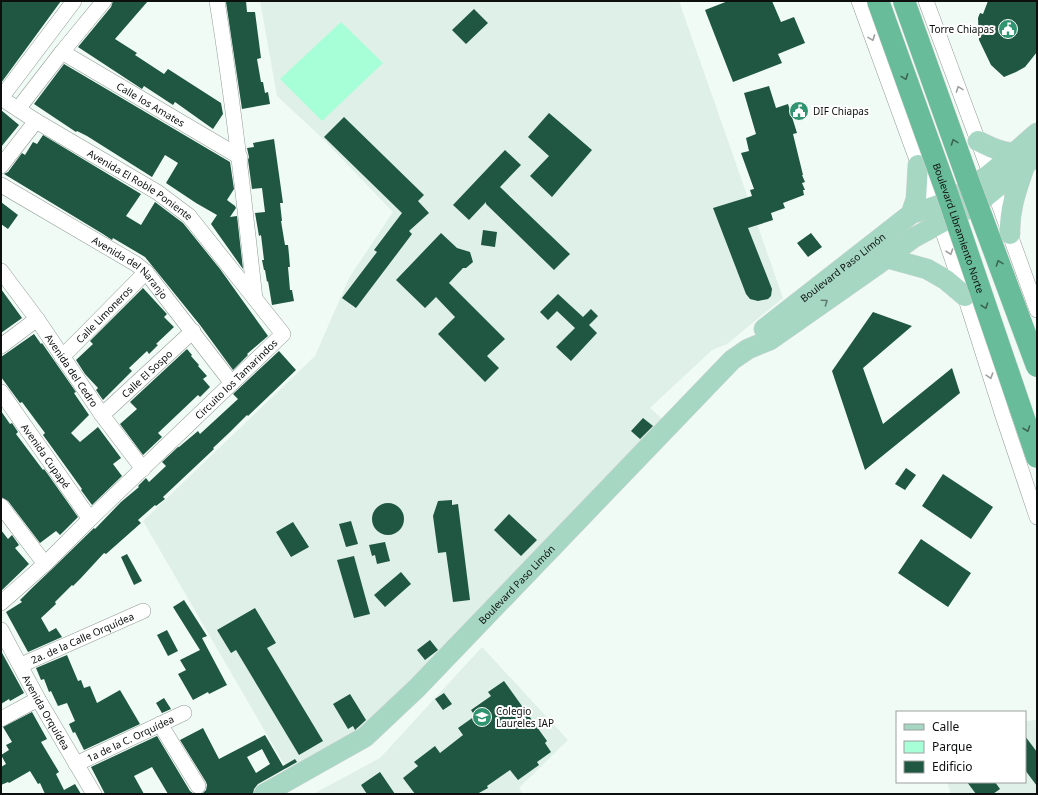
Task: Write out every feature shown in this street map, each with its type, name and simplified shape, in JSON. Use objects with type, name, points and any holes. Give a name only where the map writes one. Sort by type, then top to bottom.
[{"type":"highway","name":"Boulevard Libramiento Norte","points":[[878,1],[949,200],[1037,457]]},
{"type":"highway","points":[[904,1],[968,183],[1037,366]]},
{"type":"main road","points":[[1010,234],[1012,206],[1025,158],[1037,133]]},
{"type":"main road","points":[[978,141],[1002,152],[1025,158]]},
{"type":"main road","points":[[943,212],[970,187],[992,181],[1025,158]]},
{"type":"main road","points":[[911,214],[916,199],[918,164]]},
{"type":"main road","name":"Boulevard Paso Limón","points":[[748,349],[755,336],[859,253],[911,214],[943,212]]},
{"type":"main road","name":"Boulevard Paso Limón","points":[[264,794],[365,737],[417,688],[732,360],[748,349],[770,340],[887,258],[943,212]]},
{"type":"main road","points":[[887,258],[927,269],[946,280],[965,296]]},
{"type":"street","points":[[1,98],[74,1]]},
{"type":"street","points":[[18,109],[104,1]]},
{"type":"street","points":[[217,1],[240,158],[255,299]]},
{"type":"street","points":[[859,1],[918,164],[943,212],[965,296],[1037,517]]},
{"type":"street","points":[[926,1],[978,141],[1037,310]]},
{"type":"street","name":"Calle los Amates","points":[[62,52],[240,158]]},
{"type":"street","name":"Avenida El Roble Poniente","points":[[1,98],[36,121],[157,192],[189,216],[255,299]]},
{"type":"street","points":[[1,166],[36,121]]},
{"type":"street","name":"Avenida del Naranjo","points":[[1,185],[121,254],[146,272],[231,382]]},
{"type":"street","name":"Avenida del Cedro","points":[[1,271],[37,319],[102,415],[143,469]]},
{"type":"street","name":"Calle Limoneros","points":[[62,357],[146,272]]},
{"type":"street","name":"Circuito los Tamarindos","points":[[1,603],[45,564],[231,382],[283,334],[255,299]]},
{"type":"street","points":[[1,346],[37,319]]},
{"type":"street","name":"Calle El Sospo","points":[[102,415],[193,331]]},
{"type":"street","name":"Avenida Cupapé","points":[[1,392],[90,519]]},
{"type":"street","points":[[1,506],[45,564]]},
{"type":"street","name":"2a. de la Calle Orquídea","points":[[20,665],[143,611]]},
{"type":"street","name":"Avenida Orquídea","points":[[1,630],[38,699],[94,794]]},
{"type":"street","points":[[1,719],[38,699]]},
{"type":"street","name":"1a de la C. Orquídea","points":[[76,764],[184,713]]},
{"type":"street","points":[[160,724],[198,786]]},
{"type":"shaded area","points":[[260,1],[679,1],[783,298],[727,344],[712,350],[650,408],[665,421],[361,731],[288,771],[143,521],[315,356],[349,278],[393,212],[319,135],[277,96]]},
{"type":"shaded area","name":"Colegio Laureles IAP","points":[[482,647],[568,740],[519,788],[523,794],[313,794],[380,758]]},
{"type":"shaded area","points":[[1037,720],[1037,794],[951,794],[947,783],[1026,783],[1026,721]]},
{"type":"green space","points":[[341,22],[383,63],[322,121],[280,79]]},
{"type":"building","points":[[1,1],[61,1],[1,83]]},
{"type":"building","points":[[113,1],[148,1],[115,39],[137,53],[135,55],[164,74],[168,69],[221,103],[223,114],[213,129],[175,102],[173,105],[144,86],[142,89],[78,47],[111,7]]},
{"type":"building","points":[[246,1],[247,12],[255,12],[261,58],[257,59],[261,82],[263,82],[265,93],[268,92],[270,104],[242,109],[226,2]]},
{"type":"building","points":[[728,1],[772,1],[781,22],[794,17],[805,43],[778,54],[782,63],[733,82],[705,10]]},
{"type":"building","name":"Torre Chiapas","points":[[988,1],[1037,1],[1037,52],[1025,67],[1004,77],[991,65],[979,40],[978,18],[980,13],[983,14]]},
{"type":"building","points":[[474,9],[488,23],[466,44],[452,30]]},
{"type":"building","points":[[64,64],[230,162],[234,189],[227,200],[236,208],[230,217],[237,216],[243,269],[211,224],[217,215],[166,183],[178,163],[165,155],[152,177],[87,136],[77,131],[76,132],[34,104]]},
{"type":"building","points":[[769,86],[776,108],[788,104],[797,133],[793,134],[802,175],[805,182],[802,183],[805,190],[803,190],[804,195],[783,203],[785,208],[771,213],[773,220],[748,228],[772,289],[771,296],[768,299],[758,301],[750,299],[746,294],[713,208],[752,196],[750,190],[754,189],[741,153],[749,151],[746,138],[756,134],[744,93]]},
{"type":"building","points":[[1,110],[19,125],[1,147]]},
{"type":"building","points":[[549,113],[592,150],[552,197],[530,176],[549,156],[528,137]]},
{"type":"building","points":[[344,117],[424,195],[418,201],[429,213],[409,231],[412,234],[356,308],[342,298],[377,252],[374,250],[402,213],[324,137]]},
{"type":"building","points":[[43,135],[141,194],[126,216],[141,225],[155,202],[183,223],[220,269],[268,336],[247,354],[248,355],[233,370],[200,325],[145,257],[113,238],[112,240],[4,174],[8,172],[22,153],[25,155],[33,142],[37,144]]},
{"type":"building","points":[[274,139],[283,203],[280,203],[281,221],[285,245],[288,245],[290,290],[292,290],[294,301],[272,305],[268,281],[267,282],[262,260],[264,260],[261,235],[259,236],[255,213],[265,212],[262,188],[252,189],[247,148],[254,147],[253,143]]},
{"type":"building","points":[[505,150],[521,165],[500,187],[570,254],[554,270],[486,204],[486,202],[469,220],[453,205]]},
{"type":"building","points":[[1,202],[18,215],[8,229],[1,224]]},
{"type":"building","points":[[483,230],[497,232],[495,247],[481,245]]},
{"type":"building","points":[[441,233],[457,248],[470,252],[473,262],[466,268],[463,268],[449,283],[505,339],[487,356],[499,368],[485,382],[438,334],[455,317],[436,297],[425,308],[396,280]]},
{"type":"building","points":[[811,233],[822,247],[808,257],[797,243]]},
{"type":"building","points":[[143,288],[167,314],[164,317],[174,327],[156,344],[158,345],[149,354],[147,351],[129,368],[132,371],[103,400],[96,390],[98,388],[85,374],[76,360],[93,344],[90,341]]},
{"type":"building","points":[[1,289],[22,318],[1,333]]},
{"type":"building","points":[[558,294],[583,317],[591,309],[598,316],[589,325],[597,333],[571,361],[556,347],[575,328],[557,311],[548,320],[540,312]]},
{"type":"building","points":[[873,312],[912,326],[863,368],[883,424],[952,368],[960,393],[865,470],[832,371]]},
{"type":"building","points":[[34,334],[41,344],[42,343],[76,392],[74,393],[89,415],[71,433],[80,442],[98,427],[121,458],[113,464],[122,476],[92,505],[43,435],[45,433],[1,377],[1,357]]},
{"type":"building","points":[[187,349],[199,365],[198,366],[207,376],[203,379],[210,387],[200,397],[198,395],[158,433],[162,437],[143,455],[120,424],[137,409],[130,402]]},
{"type":"building","points":[[279,351],[296,370],[248,416],[247,415],[213,448],[214,449],[163,497],[165,499],[156,506],[155,505],[138,520],[141,523],[106,554],[104,553],[73,586],[72,585],[55,602],[56,604],[41,618],[49,632],[56,628],[62,637],[28,652],[6,612],[22,602],[20,600],[94,528],[95,529],[121,502],[139,487],[138,486],[146,478],[149,482],[166,466],[162,462],[178,447],[198,431],[200,434],[238,399],[233,394]]},
{"type":"building","points":[[1,411],[10,424],[12,423],[18,432],[16,434],[43,470],[44,469],[47,473],[78,517],[60,535],[56,531],[40,543],[8,501],[1,497]]},
{"type":"building","points":[[643,418],[653,426],[640,439],[631,431]]},
{"type":"building","points":[[906,468],[916,475],[905,490],[895,484]]},
{"type":"building","points":[[943,474],[993,507],[971,539],[922,506]]},
{"type":"building","points":[[452,500],[452,505],[458,504],[470,600],[453,602],[446,552],[438,553],[433,516],[438,501]]},
{"type":"building","points":[[385,503],[391,503],[400,507],[404,519],[400,531],[391,535],[385,535],[376,531],[372,522],[372,516],[376,507]]},
{"type":"building","points":[[509,514],[537,540],[521,556],[494,530]]},
{"type":"building","points":[[351,521],[358,544],[346,547],[339,524]]},
{"type":"building","points":[[293,522],[309,547],[291,557],[276,532]]},
{"type":"building","points":[[1,530],[8,539],[12,535],[19,545],[15,548],[29,564],[1,591]]},
{"type":"building","points":[[921,539],[971,573],[948,607],[898,573]]},
{"type":"building","points":[[385,542],[390,561],[377,564],[375,555],[372,556],[369,545]]},
{"type":"building","points":[[127,554],[142,581],[134,585],[121,557]]},
{"type":"building","points":[[354,556],[370,614],[354,618],[337,560]]},
{"type":"building","points":[[401,572],[411,584],[385,607],[374,595]]},
{"type":"building","points":[[184,600],[207,636],[202,638],[227,685],[209,694],[208,692],[193,700],[178,674],[186,670],[180,660],[200,650],[173,607]]},
{"type":"building","points":[[255,608],[276,643],[267,648],[323,741],[299,755],[236,650],[231,653],[217,630]]},
{"type":"building","points":[[167,630],[178,651],[168,656],[157,635]]},
{"type":"building","points":[[430,640],[438,650],[425,660],[417,650]]},
{"type":"building","points":[[1,651],[24,693],[1,704]]},
{"type":"building","points":[[67,655],[78,681],[81,680],[84,688],[90,686],[97,703],[120,690],[140,724],[84,750],[69,724],[75,721],[67,703],[58,706],[51,691],[49,692],[44,679],[41,680],[36,668]]},
{"type":"building","points":[[504,681],[547,741],[545,743],[551,752],[537,762],[539,765],[518,780],[510,770],[487,786],[488,788],[477,794],[415,794],[403,778],[418,766],[414,762],[435,746],[440,753],[463,735],[458,728],[475,716],[471,710],[491,696],[488,692]]},
{"type":"building","points":[[444,693],[452,704],[443,710],[435,699]]},
{"type":"building","points":[[350,694],[366,720],[355,730],[353,726],[348,729],[333,704]]},
{"type":"building","points":[[164,698],[171,709],[162,713],[156,703]]},
{"type":"building","points":[[32,712],[47,739],[41,742],[59,772],[56,774],[64,790],[75,784],[81,794],[45,794],[40,783],[38,784],[30,771],[9,783],[8,782],[1,785],[1,767],[6,764],[1,755],[9,750],[6,745],[12,742],[3,727]]},
{"type":"building","points":[[203,728],[219,759],[265,735],[283,766],[295,759],[297,762],[258,784],[254,789],[253,794],[202,794],[206,790],[206,782],[180,740]],"holes":[[[262,749],[270,764],[256,773],[247,757]]]},
{"type":"building","points":[[157,736],[190,791],[194,794],[168,794],[152,767],[134,776],[144,794],[105,794],[91,767]]},
{"type":"building","points":[[1026,737],[1037,752],[1037,786],[1026,771]]},
{"type":"building","points":[[380,772],[395,794],[367,794],[361,785]]},
{"type":"building","points":[[968,783],[996,783],[1000,789],[993,794],[976,794]]},
{"type":"place","name":"Torre Chiapas","points":[[1008,29]]},
{"type":"place","name":"DIF Chiapas","points":[[799,111]]},
{"type":"place","name":"Colegio Laureles IAP","points":[[482,717]]}]
